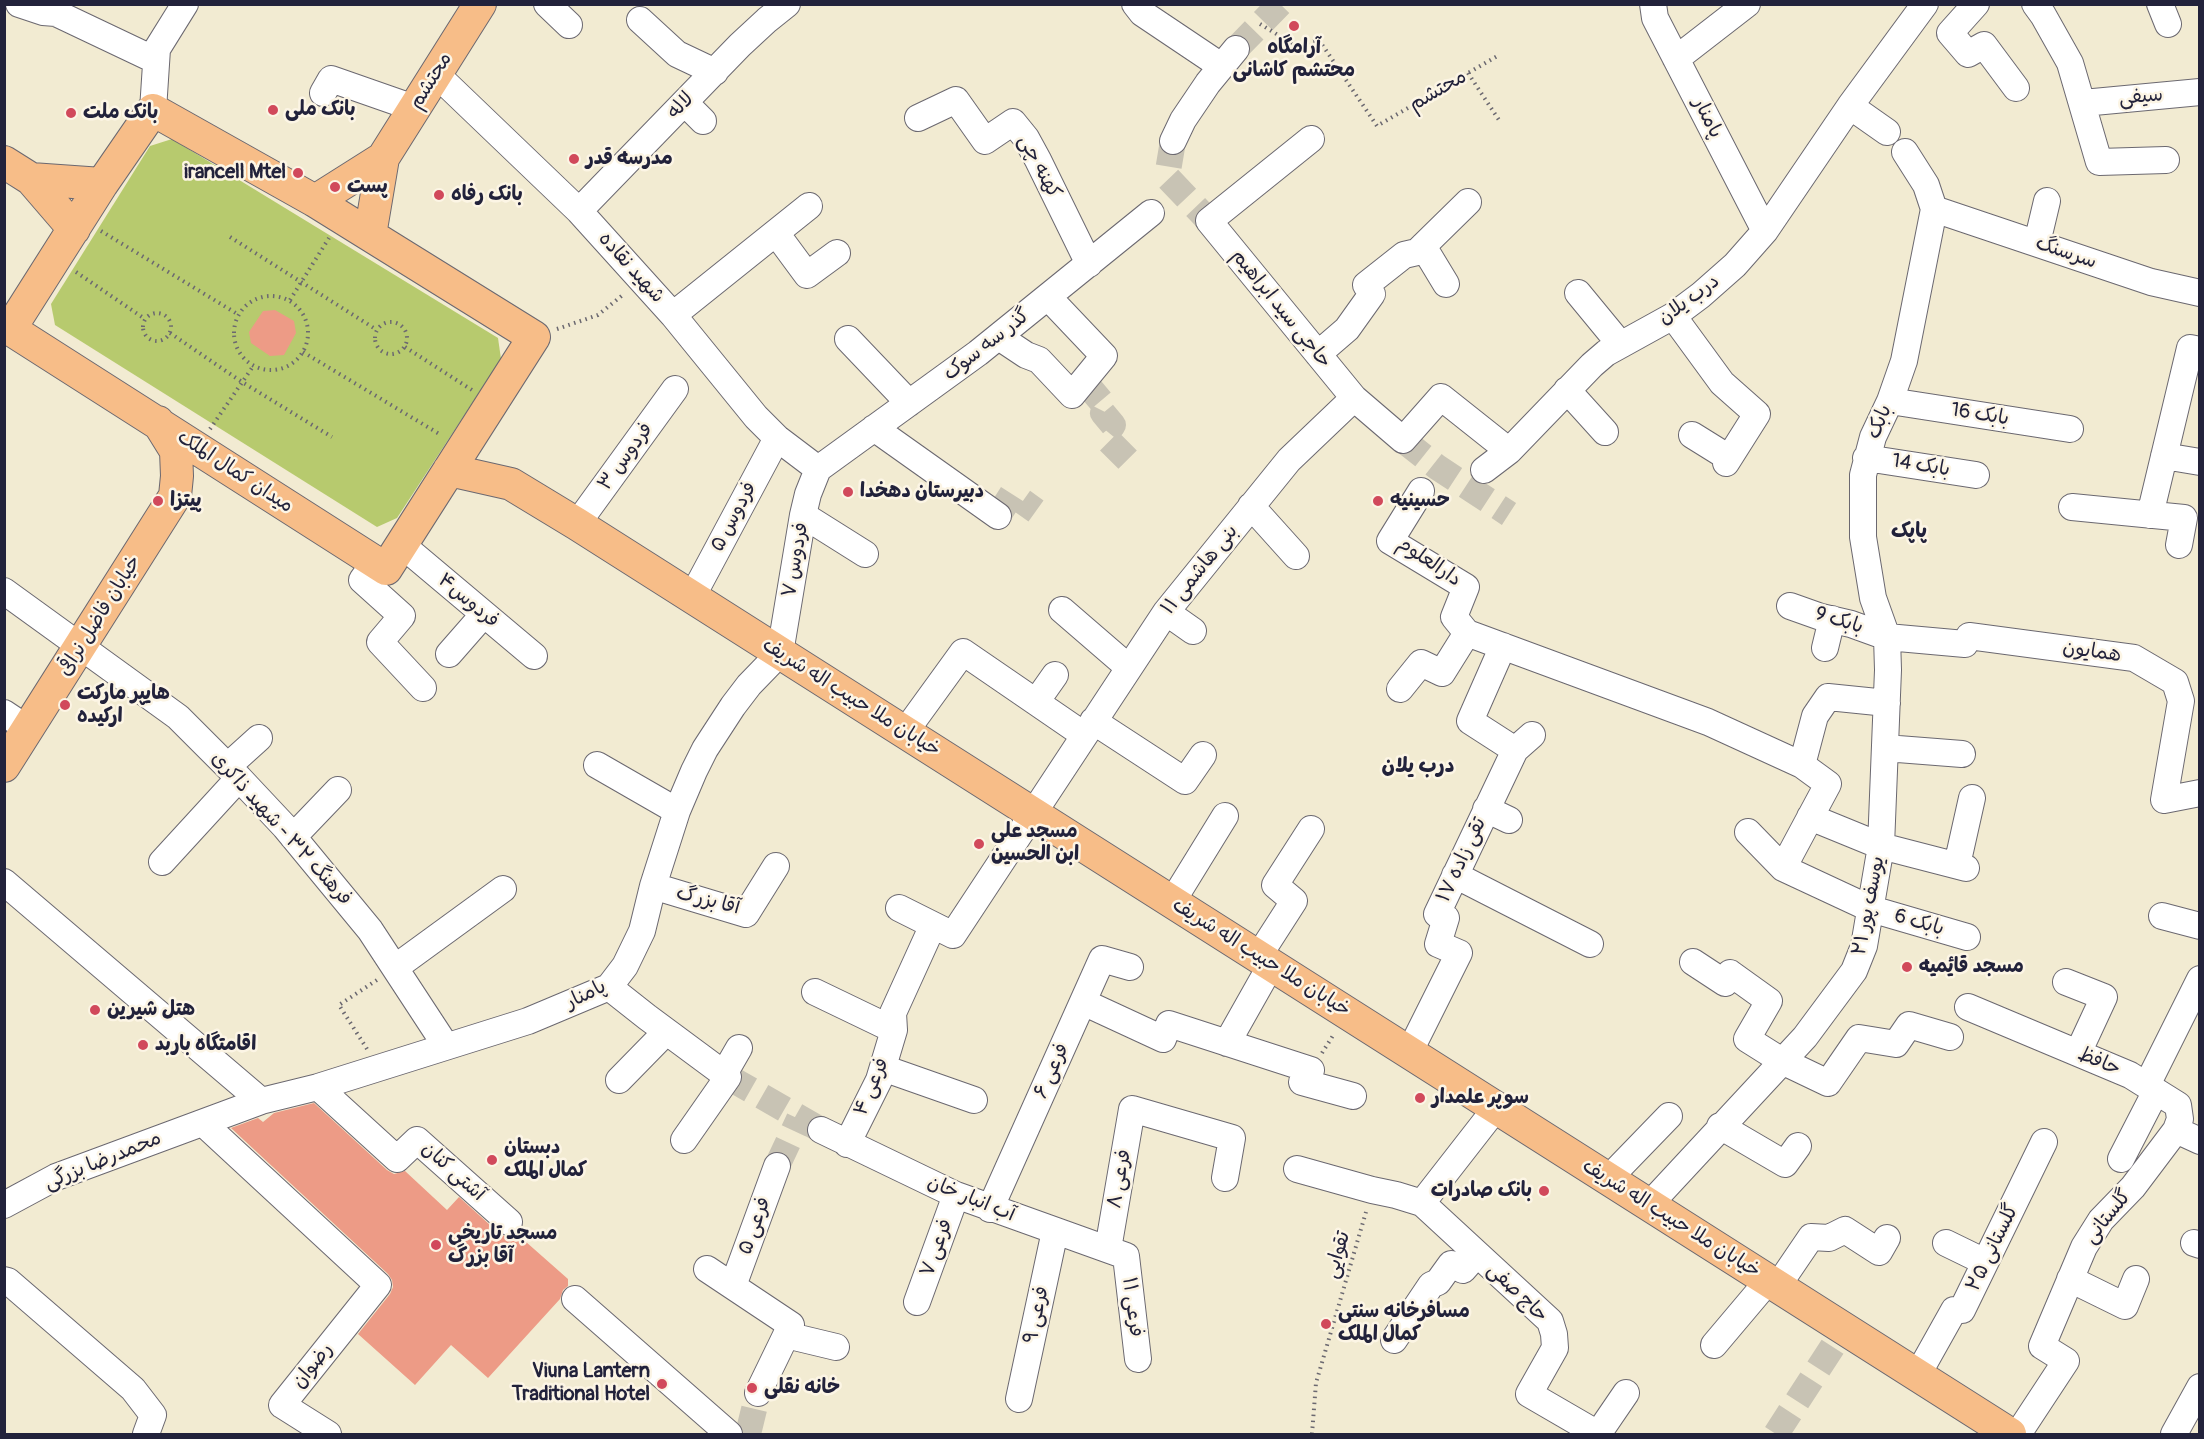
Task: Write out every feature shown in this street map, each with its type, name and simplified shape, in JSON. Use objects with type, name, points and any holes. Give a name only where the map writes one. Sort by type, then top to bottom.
[{"type":"main road","name":"محتشم","points":[[370,235],[383,158],[480,4]]},
{"type":"main road","name":"میدان کمال الملک","points":[[153,110],[102,184],[78,224],[10,320],[10,329],[375,562]]},
{"type":"main road","points":[[153,110],[342,217],[534,337],[386,569],[375,562]]},
{"type":"main road","name":"محتشم","points":[[315,201],[383,158]]},
{"type":"main road","points":[[4,162],[32,179],[78,224]]},
{"type":"main road","points":[[32,179],[102,184]]},
{"type":"main road","name":"خیابان فاضل نراقی","points":[[4,766],[16,721],[80,646],[175,496],[176,451],[157,422]]},
{"type":"main road","name":"خیابان ملا حبیب اله شریف","points":[[461,451],[2010,1434]]},
{"type":"main road","name":"خیابان فاضل نراقی","points":[[175,496],[202,480],[239,474]]},
{"type":"street","points":[[19,4],[56,14],[155,60]]},
{"type":"street","points":[[153,110],[157,49],[185,4]]},
{"type":"street","points":[[547,4],[569,25]]},
{"type":"street","name":"لاله","points":[[579,211],[740,45],[787,4]]},
{"type":"street","points":[[1135,4],[1142,13],[1229,58],[1189,111],[1173,141]]},
{"type":"street","name":"پامنار","points":[[1653,4],[1655,18],[1765,231]]},
{"type":"street","points":[[1676,59],[1747,4]]},
{"type":"street","name":"درب یلان","points":[[1484,470],[1509,451],[1592,365],[1620,344],[1673,316],[1735,265],[1765,231],[1850,106],[1925,4]]},
{"type":"street","points":[[2035,4],[2070,63],[2098,162],[2166,160]]},
{"type":"street","points":[[1973,5],[1950,33],[1968,54],[1984,45],[2016,88]]},
{"type":"street","points":[[640,20],[677,54],[715,72]]},
{"type":"street","name":"شهید نقاده","points":[[436,74],[579,211],[673,315],[756,417],[777,438],[818,469]]},
{"type":"street","points":[[323,93],[331,79],[414,108]]},
{"type":"street","name":"سیفی","points":[[2083,103],[2199,92]]},
{"type":"street","name":"کهنه چی","points":[[918,118],[956,100],[985,141],[1013,122],[1038,160],[1089,264]]},
{"type":"street","points":[[685,103],[703,121]]},
{"type":"street","points":[[1850,106],[1887,132]]},
{"type":"street","name":"حاجی سید ابراهیم","points":[[1311,139],[1209,221],[1354,398]]},
{"type":"street","points":[[1905,152],[1926,185],[1934,209]]},
{"type":"street","points":[[2037,243],[2048,201]]},
{"type":"street","points":[[1318,354],[1347,329],[1372,294],[1366,285],[1404,255],[1417,252],[1468,202]]},
{"type":"street","points":[[673,315],[809,206]]},
{"type":"street","name":"سرسنگ","points":[[1934,209],[2151,282],[2199,293]]},
{"type":"street","name":"بابک","points":[[1887,637],[1873,598],[1863,537],[1862,490],[1866,458],[1904,361],[1934,209]]},
{"type":"street","name":"گذر سه سوک","points":[[818,469],[909,404],[971,344],[999,337],[1151,213]]},
{"type":"street","points":[[776,233],[807,275],[837,253]]},
{"type":"street","points":[[1423,246],[1446,284]]},
{"type":"street","points":[[1578,293],[1620,344]]},
{"type":"street","points":[[999,337],[1026,355],[1039,360],[1072,395],[1104,356],[1048,297]]},
{"type":"street","points":[[1673,316],[1722,383],[1757,414],[1728,460],[1692,435]]},
{"type":"street","points":[[848,339],[909,404]]},
{"type":"street","points":[[2150,515],[2190,348],[2199,350]]},
{"type":"street","name":"فردوس ۳","points":[[577,524],[675,389]]},
{"type":"street","points":[[1567,390],[1605,432]]},
{"type":"street","points":[[1354,398],[1403,440],[1441,397],[1509,451]]},
{"type":"street","name":"بنی هاشمی ۱۱","points":[[933,925],[953,935],[1166,612],[1289,460],[1354,398]]},
{"type":"street","name":"بابک 16","points":[[1890,401],[2070,429]]},
{"type":"street","points":[[874,428],[998,516]]},
{"type":"street","name":"فردوس ۵","points":[[692,597],[777,438]]},
{"type":"street","points":[[2164,456],[2199,462]]},
{"type":"street","name":"بابک 14","points":[[1866,458],[1976,475]]},
{"type":"street","name":"فردوس ۷","points":[[780,653],[803,515],[818,469]]},
{"type":"street","name":"دارالعلوم","points":[[1421,491],[1390,541],[1395,554],[1466,587],[1454,617],[1467,633]]},
{"type":"street","points":[[1251,506],[1296,556]]},
{"type":"street","points":[[2072,507],[2184,518],[2179,545]]},
{"type":"street","points":[[803,515],[865,554]]},
{"type":"street","name":"فردوس۴","points":[[402,545],[534,656]]},
{"type":"street","points":[[375,562],[362,580],[402,616],[380,642],[423,688]]},
{"type":"street","name":"فرهنگ ۳۲ - شهید ذاکری","points":[[4,591],[178,717],[234,772],[293,837],[370,930],[446,1046]]},
{"type":"street","name":"بابک 9","points":[[1790,606],[1887,637]]},
{"type":"street","points":[[1062,610],[1128,667]]},
{"type":"street","points":[[1166,612],[1193,631]]},
{"type":"street","points":[[449,654],[484,614]]},
{"type":"street","points":[[1825,648],[1832,619]]},
{"type":"street","points":[[1400,689],[1421,663],[1442,673],[1467,633],[1708,722],[1802,765],[1828,784],[1783,868],[1748,832]]},
{"type":"street","name":"همایون","points":[[1887,637],[1965,644],[1969,636],[2134,658],[2175,682],[2181,701],[2164,800],[2199,794]]},
{"type":"street","name":"یوسف پور ۲۱","points":[[1649,1205],[1812,1028],[1854,971],[1864,946],[1881,846],[1887,703],[1887,637]]},
{"type":"street","name":"تقی زاده ۱۷","points":[[1409,1053],[1459,953],[1438,944],[1446,918],[1437,914],[1455,875],[1497,815],[1524,742],[1470,721],[1503,646]]},
{"type":"street","points":[[905,732],[963,651],[1036,702],[1185,781],[1203,755]]},
{"type":"street","name":"پامنار","points":[[203,1123],[261,1101],[318,1087],[528,1021],[609,987],[625,966],[642,932],[653,886],[677,811],[694,771],[710,742],[749,685],[780,653]]},
{"type":"street","points":[[1036,702],[1055,675]]},
{"type":"street","points":[[1802,765],[1815,716],[1828,697],[1887,703]]},
{"type":"street","points":[[162,862],[260,738]]},
{"type":"street","points":[[1885,748],[1962,754]]},
{"type":"street","points":[[597,765],[677,811]]},
{"type":"street","points":[[293,837],[338,790]]},
{"type":"street","points":[[1810,817],[1881,846],[1961,866],[1972,798]]},
{"type":"street","points":[[1172,902],[1225,816]]},
{"type":"street","points":[[1227,1043],[1294,901],[1275,885],[1311,829]]},
{"type":"street","name":"آقا بزرگ","points":[[653,886],[746,914],[776,866]]},
{"type":"street","name":"بابک 6","points":[[1783,868],[1871,909],[1966,937]]},
{"type":"street","points":[[1455,875],[1590,944]]},
{"type":"street","points":[[4,882],[261,1101]]},
{"type":"street","points":[[396,968],[503,889]]},
{"type":"street","points":[[899,908],[933,925]]},
{"type":"street","points":[[2162,916],[2199,926]]},
{"type":"street","name":"فرعی ۴","points":[[847,1144],[879,1080],[894,1030],[893,1013],[933,925]]},
{"type":"street","name":"فرعی ۶","points":[[990,1209],[1102,959],[1130,967]]},
{"type":"street","points":[[1693,962],[1725,983],[1730,974],[1769,1000],[1747,1039],[1782,1061],[1828,1083],[1859,1038],[1896,1044],[1909,1025],[1950,1037]]},
{"type":"street","points":[[2121,1159],[2199,979]]},
{"type":"street","points":[[2066,982],[2104,997],[2078,1053]]},
{"type":"street","points":[[609,987],[726,1075]]},
{"type":"street","points":[[815,992],[894,1030]]},
{"type":"street","points":[[1083,1002],[1163,1039],[1169,1024],[1311,1070],[1302,1082],[1353,1096]]},
{"type":"street","name":"حافظ","points":[[1968,1007],[2116,1068],[2152,1088],[2178,1105],[2180,1119],[2176,1130]]},
{"type":"street","points":[[619,1080],[666,1032]]},
{"type":"street","points":[[684,1140],[726,1075],[739,1048]]},
{"type":"street","points":[[883,1068],[974,1100]]},
{"type":"street","name":"آشتی کنان","points":[[318,1087],[397,1159],[417,1140],[509,1222]]},
{"type":"street","name":"فرعی ۸","points":[[1117,1252],[1132,1108],[1232,1138],[1225,1178]]},
{"type":"street","points":[[1297,1169],[1422,1203],[1496,1108]]},
{"type":"street","points":[[1608,1179],[1669,1116]]},
{"type":"street","name":"محمدرضا بزرگی","points":[[4,1205],[56,1177],[203,1123]]},
{"type":"street","name":"رضوان","points":[[203,1123],[378,1285],[282,1405],[328,1434]]},
{"type":"street","points":[[1720,1126],[1785,1164],[1798,1146]]},
{"type":"street","name":"آب انبار خان","points":[[822,1130],[956,1195],[990,1209],[1117,1252]]},
{"type":"street","points":[[2176,1130],[2199,1141]]},
{"type":"street","name":"گلستانی","points":[[2018,1434],[2066,1361],[2042,1346],[2091,1233],[2133,1187],[2176,1130]]},
{"type":"street","name":"گلستانی ۲۵","points":[[1917,1376],[1954,1310],[1962,1310],[2044,1142]]},
{"type":"street","name":"فرعی ۵","points":[[733,1287],[777,1166]]},
{"type":"street","name":"فرعی ۷","points":[[917,1302],[956,1195]]},
{"type":"street","name":"حاج صفی","points":[[1422,1203],[1550,1320],[1555,1348],[1529,1394],[1598,1434]]},
{"type":"street","points":[[1714,1345],[1773,1284],[1811,1237],[1829,1238],[1845,1230],[1879,1252],[1887,1238]]},
{"type":"street","name":"فرعی ۹","points":[[1019,1398],[1055,1231]]},
{"type":"street","points":[[1946,1243],[1985,1262]]},
{"type":"street","name":"فرعی ۱۱","points":[[1117,1252],[1138,1359]]},
{"type":"street","points":[[1394,1340],[1431,1285],[1438,1282],[1451,1264],[1463,1270],[1477,1254]]},
{"type":"street","points":[[707,1269],[791,1325],[758,1393]]},
{"type":"street","points":[[2070,1279],[2125,1306],[2136,1279]]},
{"type":"street","points":[[4,1280],[8,1281],[133,1389],[153,1415],[146,1434]]},
{"type":"street","points":[[575,1299],[738,1434]]},
{"type":"street","points":[[786,1335],[836,1347]]},
{"type":"street","points":[[2174,1434],[2199,1387]]},
{"type":"street","points":[[1598,1434],[1626,1394]]},
{"type":"path","name":"محتشم","points":[[1260,24],[1296,46],[1319,40],[1377,126],[1499,55]]},
{"type":"path","points":[[1468,73],[1501,123]]},
{"type":"path","points":[[290,300],[342,217]]},
{"type":"path","points":[[78,224],[238,315]]},
{"type":"path","points":[[230,237],[377,330]]},
{"type":"path","points":[[72,270],[145,319]]},
{"type":"path","points":[[534,337],[598,315],[641,279]]},
{"type":"path","points":[[279,296],[290,300],[306,318],[309,329],[308,341],[303,352],[295,362],[284,368],[271,370],[247,362],[239,352],[234,340],[234,327],[238,315],[256,299],[279,296]]},
{"type":"path","points":[[153,314],[166,316],[171,324],[170,333],[164,340],[150,340],[146,337],[143,328],[145,319],[153,314]]},
{"type":"path","points":[[390,322],[400,325],[407,333],[405,346],[394,354],[384,353],[375,340],[377,330],[390,322]]},
{"type":"path","points":[[170,333],[242,382],[332,437]]},
{"type":"path","points":[[405,346],[492,403]]},
{"type":"path","points":[[303,352],[461,451]]},
{"type":"path","points":[[378,1067],[339,1005],[396,968]]},
{"type":"path","points":[[1311,1070],[1348,1013]]},
{"type":"path","name":"تقوایی","points":[[1312,1434],[1316,1383],[1372,1190]]},
{"type":"green space","points":[[172,139],[498,338],[501,359],[397,518],[377,527],[55,325],[51,304],[150,146]]},
{"type":"building","points":[[275,310],[294,321],[296,333],[284,355],[270,356],[251,343],[249,332],[263,311]]},
{"type":"building","name":"مسجد تاریخی آقا بزرگ","points":[[314,1103],[387,1170],[394,1174],[405,1171],[447,1210],[459,1197],[500,1234],[507,1237],[517,1234],[568,1279],[568,1286],[563,1290],[560,1299],[488,1378],[451,1345],[415,1385],[358,1334],[390,1294],[393,1287],[392,1280],[231,1128],[258,1118],[263,1122],[274,1113]]},
{"type":"tunnel","points":[[1236,49],[1280,4]]},
{"type":"tunnel","points":[[1173,141],[1167,177],[1209,221]]},
{"type":"tunnel","points":[[1084,381],[1106,407],[1103,413],[1113,425],[1104,436],[1133,465]]},
{"type":"tunnel","points":[[1403,440],[1437,467],[1509,514]]},
{"type":"tunnel","points":[[998,516],[1012,494],[1036,511]]},
{"type":"tunnel","points":[[728,1077],[821,1130]]},
{"type":"tunnel","points":[[777,1166],[799,1119]]},
{"type":"tunnel","points":[[1776,1434],[1844,1329]]},
{"type":"tunnel","points":[[748,1434],[758,1393]]},
{"type":"place","name":"آرامگاه محتشم کاشانی","points":[[1294,26]]},
{"type":"place","name":"بانک ملی","points":[[273,110]]},
{"type":"place","name":"بانک ملت","points":[[71,113]]},
{"type":"place","name":"مدرسه قدر","points":[[574,159]]},
{"type":"place","name":"irancell Mtel","points":[[298,173]]},
{"type":"place","name":"پست","points":[[335,187]]},
{"type":"place","name":"بانک رفاه","points":[[439,195]]},
{"type":"place","name":"دبیرستان دهخدا","points":[[848,492]]},
{"type":"place","name":"پیتزا","points":[[158,501]]},
{"type":"place","name":"حسینیه","points":[[1378,501]]},
{"type":"place","name":"هایپر مارکت ارکیده","points":[[65,705]]},
{"type":"place","name":"مسجد علی ابن الحسین","points":[[979,844]]},
{"type":"place","name":"مسجد قایٔمیه","points":[[1907,967]]},
{"type":"place","name":"هتل شیرین","points":[[95,1010]]},
{"type":"place","name":"اقامتگاه باربد","points":[[143,1045]]},
{"type":"place","name":"سوپر علمدار","points":[[1420,1098]]},
{"type":"place","name":"دبستان کمال الملک","points":[[492,1160]]},
{"type":"place","name":"بانک صادرات","points":[[1544,1191]]},
{"type":"place","name":"مسجد تاریخی آقا بزرگ","points":[[436,1245]]},
{"type":"place","name":"مسافرخانه سنتی کمال الملک","points":[[1326,1324]]},
{"type":"place","name":"Viuna Lantern Traditional Hotel","points":[[662,1384]]},
{"type":"place","name":"خانه نقلی","points":[[752,1388]]},
{"type":"district","name":"پاپک","points":[[1909,532]]},
{"type":"district","name":"درب یلان","points":[[1418,767]]}]
